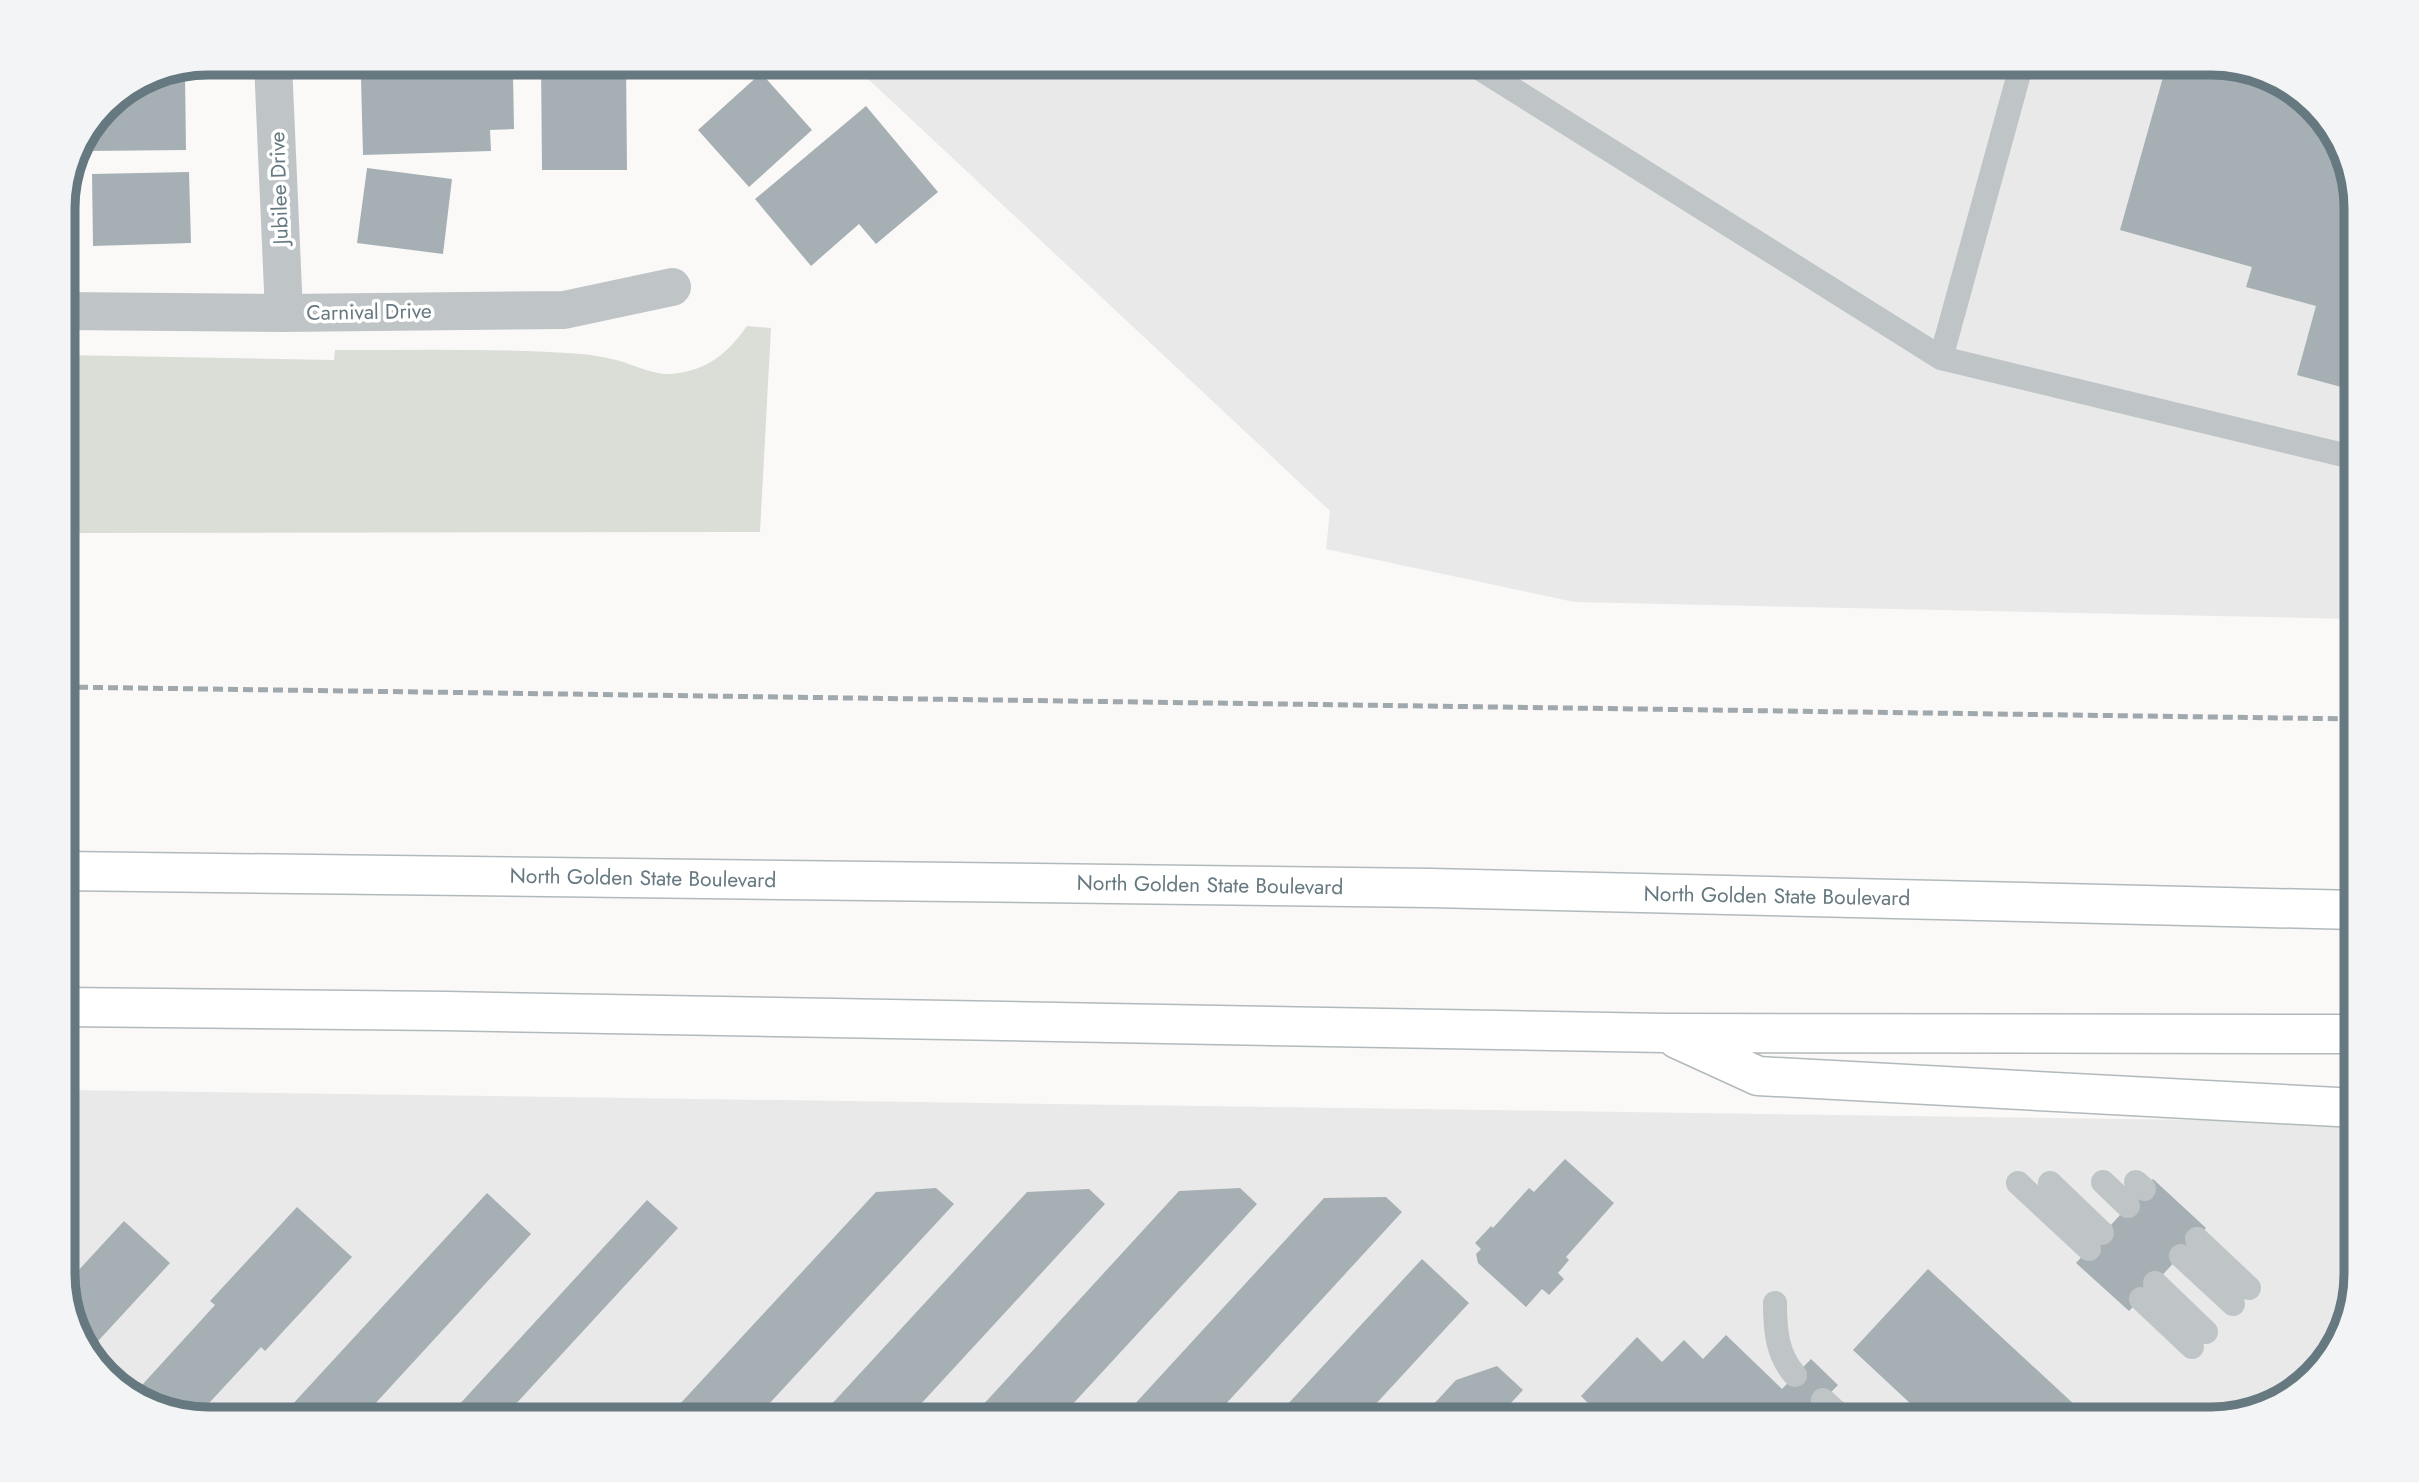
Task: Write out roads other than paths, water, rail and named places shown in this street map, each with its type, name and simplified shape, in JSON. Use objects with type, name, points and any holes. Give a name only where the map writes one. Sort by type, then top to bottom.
[{"type":"main road","name":"North Golden State Boulevard","points":[[76,871],[1431,888],[2344,910]]},
{"type":"main road","points":[[76,1007],[445,1011],[1664,1033],[2344,1034]]},
{"type":"main road","points":[[1664,1033],[1758,1076],[2344,1107]]},
{"type":"street","name":"Jubilee Drive","points":[[274,75],[284,313]]},
{"type":"street","name":"Carnival Drive","points":[[76,311],[284,313],[564,310],[672,287]]},
{"type":"lane","points":[[1490,75],[1941,358],[2343,455]]},
{"type":"lane","points":[[1941,358],[2019,75]]},
{"type":"lane","points":[[2103,1182],[2136,1193]]},
{"type":"lane","points":[[2018,1183],[2096,1241],[2050,1183]]},
{"type":"lane","points":[[2189,1247],[2241,1296]]},
{"type":"lane","points":[[2148,1291],[2199,1340]]},
{"type":"lane","points":[[1775,1303],[1776,1336],[1786,1365],[1795,1375]]},
{"type":"lane","points":[[1823,1400],[1831,1407]]},
{"type":"railway","points":[[76,687],[2343,719]]}]
